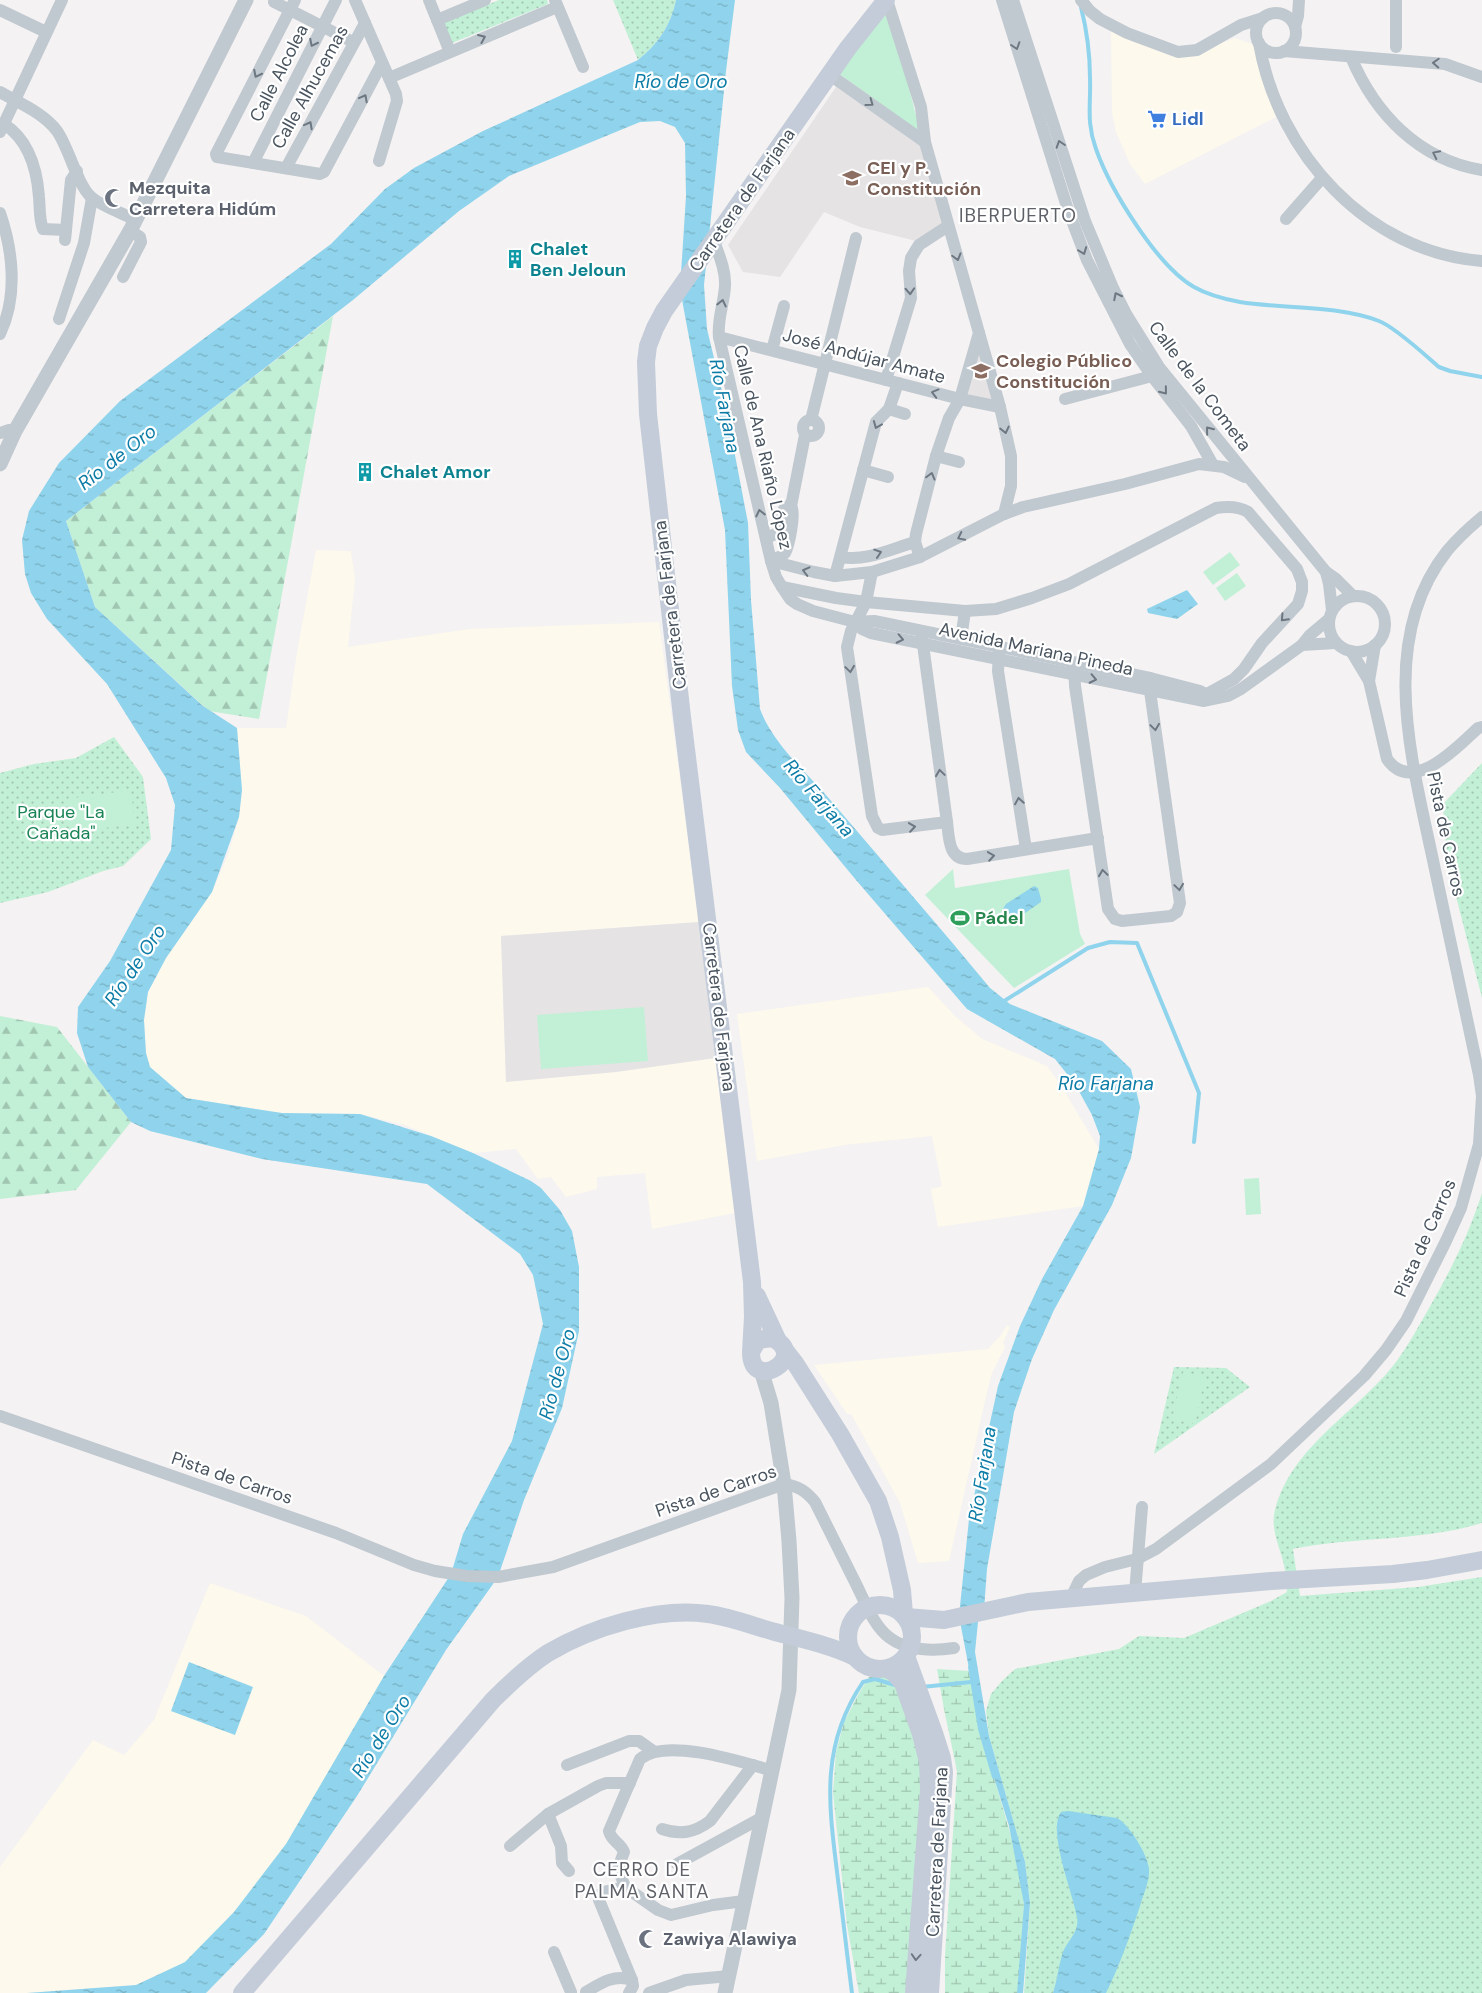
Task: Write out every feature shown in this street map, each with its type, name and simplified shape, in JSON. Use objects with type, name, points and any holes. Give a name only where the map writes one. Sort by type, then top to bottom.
[{"type":"main road","name":"Carretera de Farjana","points":[[751,1352],[752,1282],[648,414],[646,362],[648,346],[655,328],[673,300],[830,74],[862,29],[886,0]]},
{"type":"main road","name":"Carretera de Farjana","points":[[752,1282],[763,1312],[781,1345],[795,1363],[840,1434],[878,1501],[890,1537],[900,1579],[905,1616],[911,1625],[911,1686],[928,1733],[942,1758],[944,1786],[930,1993]]},
{"type":"main road","points":[[765,1338],[772,1338],[781,1345],[783,1361],[769,1370],[753,1362],[751,1352],[754,1345],[765,1338]]},
{"type":"main road","name":"Carretera de Farjana","points":[[769,1370],[789,1375],[813,1392]]},
{"type":"main road","points":[[875,1606],[898,1609],[905,1616],[944,1620],[1028,1602],[1272,1581],[1410,1572],[1482,1560]]},
{"type":"main road","points":[[854,1657],[848,1638],[849,1629],[855,1616],[875,1606],[895,1588],[900,1579]]},
{"type":"main road","points":[[242,1993],[493,1700],[512,1681],[548,1654],[599,1630],[622,1622],[667,1614],[708,1614],[820,1643],[854,1657],[872,1669],[887,1669],[894,1666],[910,1648],[944,1620]]},
{"type":"main road","points":[[820,1643],[849,1629]]},
{"type":"main road","name":"Carretera de Farjana","points":[[887,1669],[911,1686]]},
{"type":"main road","name":"Carretera de Farjana","points":[[914,1993],[929,1789],[928,1733]]},
{"type":"street","points":[[4,0],[0,10],[46,32]]},
{"type":"street","points":[[62,0],[2,128],[21,138],[30,157],[37,182],[43,229],[66,235],[71,180],[76,171]]},
{"type":"street","points":[[0,464],[7,432],[133,226],[246,0]]},
{"type":"street","name":"Calle Alcolea","points":[[253,163],[336,0]]},
{"type":"street","points":[[355,0],[396,94],[397,101],[379,161]]},
{"type":"street","points":[[429,0],[450,52]]},
{"type":"street","points":[[437,20],[485,0]]},
{"type":"street","points":[[886,0],[921,107],[925,142],[1000,407],[1011,456],[1012,472],[1004,514]]},
{"type":"street","name":"Calle de la Cometa","points":[[1002,0],[1068,210],[1087,260],[1120,327],[1152,376],[1191,426],[1213,464],[1238,472],[1253,483]]},
{"type":"street","name":"Calle de la Cometa","points":[[1013,0],[1085,221],[1113,288],[1140,338],[1159,367],[1326,572],[1345,586],[1352,596]]},
{"type":"street","points":[[1081,0],[1100,19],[1127,33],[1178,52],[1197,50],[1246,23],[1271,14],[1280,13],[1297,0]]},
{"type":"street","points":[[1295,27],[1298,16],[1297,0]]},
{"type":"street","points":[[1396,0],[1396,48]]},
{"type":"street","points":[[274,2],[293,5],[322,26],[353,42]]},
{"type":"street","points":[[389,78],[556,3],[583,66]]},
{"type":"street","points":[[293,5],[216,156],[320,174],[324,172],[382,63]]},
{"type":"street","points":[[1272,90],[1270,71],[1280,52],[1294,41],[1296,34],[1292,21],[1280,13]]},
{"type":"street","points":[[1263,18],[1259,23],[1258,40],[1272,90],[1291,132],[1322,178],[1368,219],[1396,236],[1412,244],[1439,252],[1482,261]]},
{"type":"street","name":"Calle Alhucemas","points":[[286,168],[365,23]]},
{"type":"street","points":[[1231,32],[1249,32],[1266,50],[1445,64],[1482,77]]},
{"type":"street","points":[[1351,57],[1374,100],[1384,114],[1408,137],[1454,163],[1482,170]]},
{"type":"street","points":[[830,74],[925,142]]},
{"type":"street","points":[[0,92],[50,122],[62,140],[76,171],[92,198],[133,226],[141,242],[123,277]]},
{"type":"street","points":[[1286,219],[1322,178]]},
{"type":"street","points":[[59,319],[84,243],[92,198]]},
{"type":"street","points":[[0,213],[9,250],[11,270],[9,308],[0,334]]},
{"type":"street","points":[[835,576],[876,422],[889,410],[892,381],[911,298],[908,271],[910,258],[919,245],[948,226]]},
{"type":"street","points":[[771,560],[782,555],[788,546],[794,512],[791,506],[806,435],[813,436],[819,431],[818,423],[811,420],[856,238]]},
{"type":"street","name":"Calle de Ana Riaño López","points":[[711,244],[723,267],[725,283],[719,317],[719,337],[771,560],[835,576],[872,572],[920,557],[1004,514],[1022,507],[1125,484],[1188,466],[1213,464]]},
{"type":"street","points":[[772,350],[784,306]]},
{"type":"street","points":[[920,557],[915,542],[936,456],[949,418],[960,399],[979,333]]},
{"type":"street","name":"José Andújar Amate","points":[[719,337],[960,399],[1000,407]]},
{"type":"street","name":"Calle de la Cometa","points":[[1065,399],[1152,376]]},
{"type":"street","points":[[889,410],[905,414]]},
{"type":"street","points":[[1213,464],[1224,461],[1228,452]]},
{"type":"street","points":[[936,456],[959,462]]},
{"type":"street","points":[[863,470],[888,477]]},
{"type":"street","points":[[766,538],[778,533],[784,509],[791,506]]},
{"type":"street","points":[[782,587],[866,602],[980,611],[1014,604],[1069,584],[1216,508],[1225,506],[1242,508],[1248,512],[1297,569],[1301,576],[1302,591],[1298,604],[1262,643],[1239,674],[1210,696]]},
{"type":"street","name":"Pista de Carros","points":[[1071,1598],[1079,1581],[1086,1575],[1105,1567],[1137,1559],[1156,1549],[1271,1464],[1364,1376],[1386,1350],[1406,1321],[1446,1241],[1460,1208],[1479,1144],[1482,1096],[1414,771],[1405,693],[1410,639],[1427,582],[1447,552],[1482,516]]},
{"type":"street","points":[[840,557],[855,559],[867,557],[915,542]]},
{"type":"street","name":"Avenida Mariana Pineda","points":[[771,560],[776,577],[790,599],[804,608],[855,622],[874,621],[961,639],[999,654]]},
{"type":"street","points":[[872,572],[866,602],[855,622],[847,647],[872,816],[878,828],[887,830],[947,822]]},
{"type":"street","name":"Calle de la Cometa","points":[[1326,572],[1329,584],[1330,614]]},
{"type":"street","points":[[1351,652],[1364,651],[1374,645],[1381,638],[1384,628],[1382,612],[1373,600],[1364,596],[1352,596],[1340,600],[1330,614],[1328,627],[1336,642],[1351,652],[1369,680],[1387,759],[1392,766],[1398,769],[1414,771],[1438,764],[1478,728],[1482,727]]},
{"type":"street","points":[[961,639],[964,611]]},
{"type":"street","name":"Avenida Mariana Pineda","points":[[855,622],[866,632],[923,644],[999,654],[1074,669],[1150,685],[1200,700],[1210,696],[1234,693],[1302,646],[1330,614]]},
{"type":"street","points":[[922,630],[947,822],[952,850],[955,856],[960,859],[967,859],[1098,838]]},
{"type":"street","name":"Avenida Mariana Pineda","points":[[1302,646],[1336,642]]},
{"type":"street","points":[[1369,680],[1374,645]]},
{"type":"street","points":[[999,654],[998,671],[1026,849]]},
{"type":"street","points":[[1074,669],[1108,909],[1115,919],[1122,921],[1171,916],[1179,908],[1180,898],[1150,685]]},
{"type":"street","points":[[725,1993],[789,1690],[792,1598],[789,1541],[784,1484],[771,1403],[769,1370]]},
{"type":"street","name":"Pista de Carros","points":[[0,1416],[336,1533],[414,1565],[451,1574],[498,1577],[552,1567],[784,1484],[796,1486],[807,1492],[815,1502],[875,1606],[879,1627],[890,1638],[910,1648],[928,1650],[954,1648]]},
{"type":"street","points":[[1135,1593],[1142,1507]]},
{"type":"street","points":[[567,1765],[629,1741],[639,1741],[654,1751]]},
{"type":"street","points":[[744,1900],[671,1915],[658,1910],[625,1887],[618,1868],[624,1852],[623,1848],[610,1836],[609,1831],[640,1759],[647,1753],[654,1751],[694,1752],[773,1770]]},
{"type":"street","points":[[662,1829],[684,1833],[692,1832],[702,1827],[710,1821],[753,1765]]},
{"type":"street","points":[[510,1846],[548,1814],[606,1782],[630,1783]]},
{"type":"street","points":[[548,1814],[562,1846],[562,1863],[569,1871]]},
{"type":"street","points":[[677,1864],[763,1817]]},
{"type":"street","points":[[625,1887],[603,1892],[599,1900],[632,1980],[629,1993]]},
{"type":"street","points":[[554,1952],[571,1992]]},
{"type":"street","points":[[649,1993],[686,1980],[729,1976]]},
{"type":"street","points":[[565,1993],[590,1992],[611,1979],[618,1977],[632,1980]]},
{"type":"shaded area","points":[[1111,29],[1175,54],[1205,49],[1235,38],[1255,45],[1261,74],[1276,117],[1145,184],[1130,164],[1116,132],[1112,112]]},
{"type":"shaded area","name":"CEI y P. Constitución","points":[[836,87],[920,144],[944,228],[916,241],[860,227],[824,212],[780,277],[743,272],[728,245]]},
{"type":"shaded area","name":"Colegio Público Constitución","points":[[981,345],[996,405],[967,397]]},
{"type":"shaded area","points":[[316,550],[351,551],[355,579],[348,647],[469,629],[659,622],[699,922],[501,936],[506,1082],[616,1072],[715,1058],[735,1213],[652,1229],[645,1173],[597,1177],[597,1189],[566,1197],[551,1177],[538,1179],[516,1149],[473,1153],[405,1125],[360,1114],[282,1113],[186,1098],[150,1067],[146,1053],[144,1020],[148,992],[166,958],[212,892],[228,855],[239,817],[242,790],[237,728],[286,728],[297,652]]},
{"type":"shaded area","points":[[699,922],[715,1058],[616,1072],[506,1082],[501,936]]},
{"type":"shaded area","points":[[928,987],[955,1016],[982,1039],[1047,1066],[1060,1084],[1099,1149],[1083,1206],[938,1227],[931,1189],[942,1186],[932,1136],[844,1145],[757,1161],[737,1014]]},
{"type":"shaded area","points":[[1007,1325],[1010,1327],[1003,1343],[1005,1347],[992,1373],[987,1392],[949,1561],[918,1563],[900,1503],[851,1414],[847,1414],[814,1365],[988,1349],[1001,1335]]},
{"type":"shaded area","points":[[210,1583],[306,1616],[384,1676],[286,1844],[239,1906],[201,1949],[180,1966],[136,1985],[27,1993],[0,1993],[0,1867],[93,1740],[124,1755],[154,1720]]},
{"type":"green space","points":[[499,0],[547,0],[548,4],[452,43],[444,23]]},
{"type":"green space","points":[[613,0],[676,0],[671,18],[663,33],[638,60]]},
{"type":"green space","points":[[888,2],[920,132],[838,73]]},
{"type":"green space","points":[[333,316],[259,719],[209,711],[95,607],[66,521]]},
{"type":"green space","points":[[1230,552],[1240,565],[1213,585],[1203,572]]},
{"type":"green space","points":[[1237,573],[1246,586],[1225,601],[1216,588]]},
{"type":"green space","name":"Parque \"La Cañada\"","points":[[114,737],[143,777],[151,839],[123,866],[103,871],[48,892],[0,903],[0,773],[34,764],[76,758]]},
{"type":"green space","points":[[1482,763],[1482,998],[1447,861],[1443,804]]},
{"type":"green space","points":[[131,790],[135,824],[72,832],[67,799]]},
{"type":"green space","points":[[953,869],[955,888],[1069,869],[1080,934],[1085,944],[1014,988],[925,895]]},
{"type":"green space","points":[[644,1007],[648,1061],[541,1069],[537,1015]]},
{"type":"green space","points":[[0,1016],[57,1027],[131,1122],[76,1190],[0,1199]]},
{"type":"green space","points":[[1259,1178],[1261,1214],[1246,1215],[1244,1179]]},
{"type":"green space","points":[[1482,1193],[1482,1523],[1435,1533],[1340,1542],[1293,1549],[1300,1596],[1418,1587],[1482,1577],[1482,1993],[1024,1993],[1030,1903],[1025,1863],[989,1736],[986,1711],[991,1694],[1015,1669],[1119,1649],[1139,1636],[1184,1638],[1271,1601],[1287,1592],[1285,1568],[1274,1524],[1275,1510],[1283,1487],[1310,1448],[1363,1398],[1396,1362],[1413,1336],[1451,1267],[1465,1238]]},
{"type":"green space","points":[[1174,1367],[1226,1368],[1250,1387],[1154,1454]]},
{"type":"green space","points":[[1183,1372],[1205,1377],[1195,1424],[1172,1419]]},
{"type":"green space","points":[[937,1669],[969,1671],[980,1729],[1018,1860],[1024,1904],[1019,1993],[945,1993],[945,1956],[957,1771]]},
{"type":"green space","points":[[885,1676],[902,1685],[922,1761],[909,1993],[859,1993],[847,1925],[833,1793],[836,1752],[844,1722],[869,1677]]},
{"type":"water","name":"Río de Oro","points":[[676,0],[735,0],[704,285],[707,329],[726,408],[748,523],[751,600],[760,709],[782,747],[832,802],[990,988],[1010,1004],[1102,1041],[1131,1069],[1140,1107],[1131,1158],[1112,1205],[1054,1310],[1032,1359],[1014,1412],[987,1569],[984,1610],[978,1622],[975,1652],[989,1736],[1025,1862],[1030,1903],[1023,1993],[1017,1993],[1024,1904],[1009,1826],[983,1742],[959,1616],[969,1519],[998,1386],[1020,1326],[1042,1279],[1083,1206],[1099,1149],[1100,1136],[1092,1115],[1075,1084],[1055,1059],[967,1009],[780,788],[746,752],[738,730],[732,686],[725,530],[680,289],[686,196],[685,143],[675,127],[660,121],[640,122],[509,176],[459,211],[353,300],[66,521],[95,607],[203,706],[237,728],[242,790],[239,817],[212,892],[166,958],[148,992],[144,1020],[146,1053],[150,1067],[186,1098],[282,1113],[360,1114],[431,1136],[473,1153],[531,1181],[541,1188],[560,1210],[572,1231],[579,1267],[579,1331],[562,1408],[524,1500],[498,1577],[446,1650],[357,1796],[264,1934],[206,1993],[27,1993],[136,1985],[185,1962],[234,1912],[286,1844],[384,1676],[451,1574],[463,1534],[512,1441],[543,1324],[533,1275],[520,1254],[427,1184],[262,1159],[150,1131],[131,1122],[88,1067],[77,1033],[78,1007],[110,961],[171,850],[175,805],[166,778],[107,684],[47,619],[31,593],[25,574],[22,540],[29,511],[59,463],[120,401],[331,244],[385,189],[414,168],[483,131],[638,60],[663,33],[671,18]]},
{"type":"water","points":[[1187,590],[1198,604],[1177,619],[1148,613],[1147,609]]},
{"type":"water","points":[[1034,886],[1038,888],[1041,902],[1015,920],[1012,920],[1003,909],[1006,904]]},
{"type":"water","points":[[189,1662],[253,1687],[235,1735],[171,1711]]},
{"type":"water","points":[[1068,1811],[1117,1818],[1122,1821],[1142,1848],[1148,1863],[1149,1874],[1146,1888],[1116,1972],[1106,1993],[1053,1993],[1062,1955],[1075,1932],[1077,1923],[1075,1906],[1062,1863],[1057,1833],[1061,1812]]},
{"type":"waterway","points":[[1081,7],[1089,60],[1090,122],[1096,149],[1123,205],[1136,225],[1150,245],[1180,277],[1199,290],[1228,300],[1346,312],[1379,321],[1401,335],[1439,367],[1482,377]]},
{"type":"waterway","points":[[1001,1003],[1088,948],[1110,942],[1137,943],[1199,1093],[1194,1142]]},
{"type":"waterway","name":"Río Farjana","points":[[970,1667],[980,1729],[994,1777]]},
{"type":"waterway","points":[[852,1993],[830,1802],[833,1754],[839,1730],[849,1706],[863,1682],[875,1679],[895,1685]]},
{"type":"waterway","points":[[922,1687],[971,1682]]},
{"type":"place","name":"Lidl","points":[[1157,119]]},
{"type":"place","name":"CEI y P. Constitución","points":[[852,178]]},
{"type":"place","name":"Mezquita Carretera Hidúm","points":[[114,198]]},
{"type":"place","name":"Chalet Ben Jeloun","points":[[515,259]]},
{"type":"place","name":"Colegio Público Constitución","points":[[981,371]]},
{"type":"place","name":"Chalet Amor","points":[[365,472]]},
{"type":"place","name":"Pádel","points":[[960,918]]},
{"type":"place","name":"Zawiya Alawiya","points":[[648,1939]]},
{"type":"district","name":"IBERPUERTO","points":[[1018,215]]},
{"type":"district","name":"CERRO DE PALMA SANTA","points":[[642,1880]]}]
